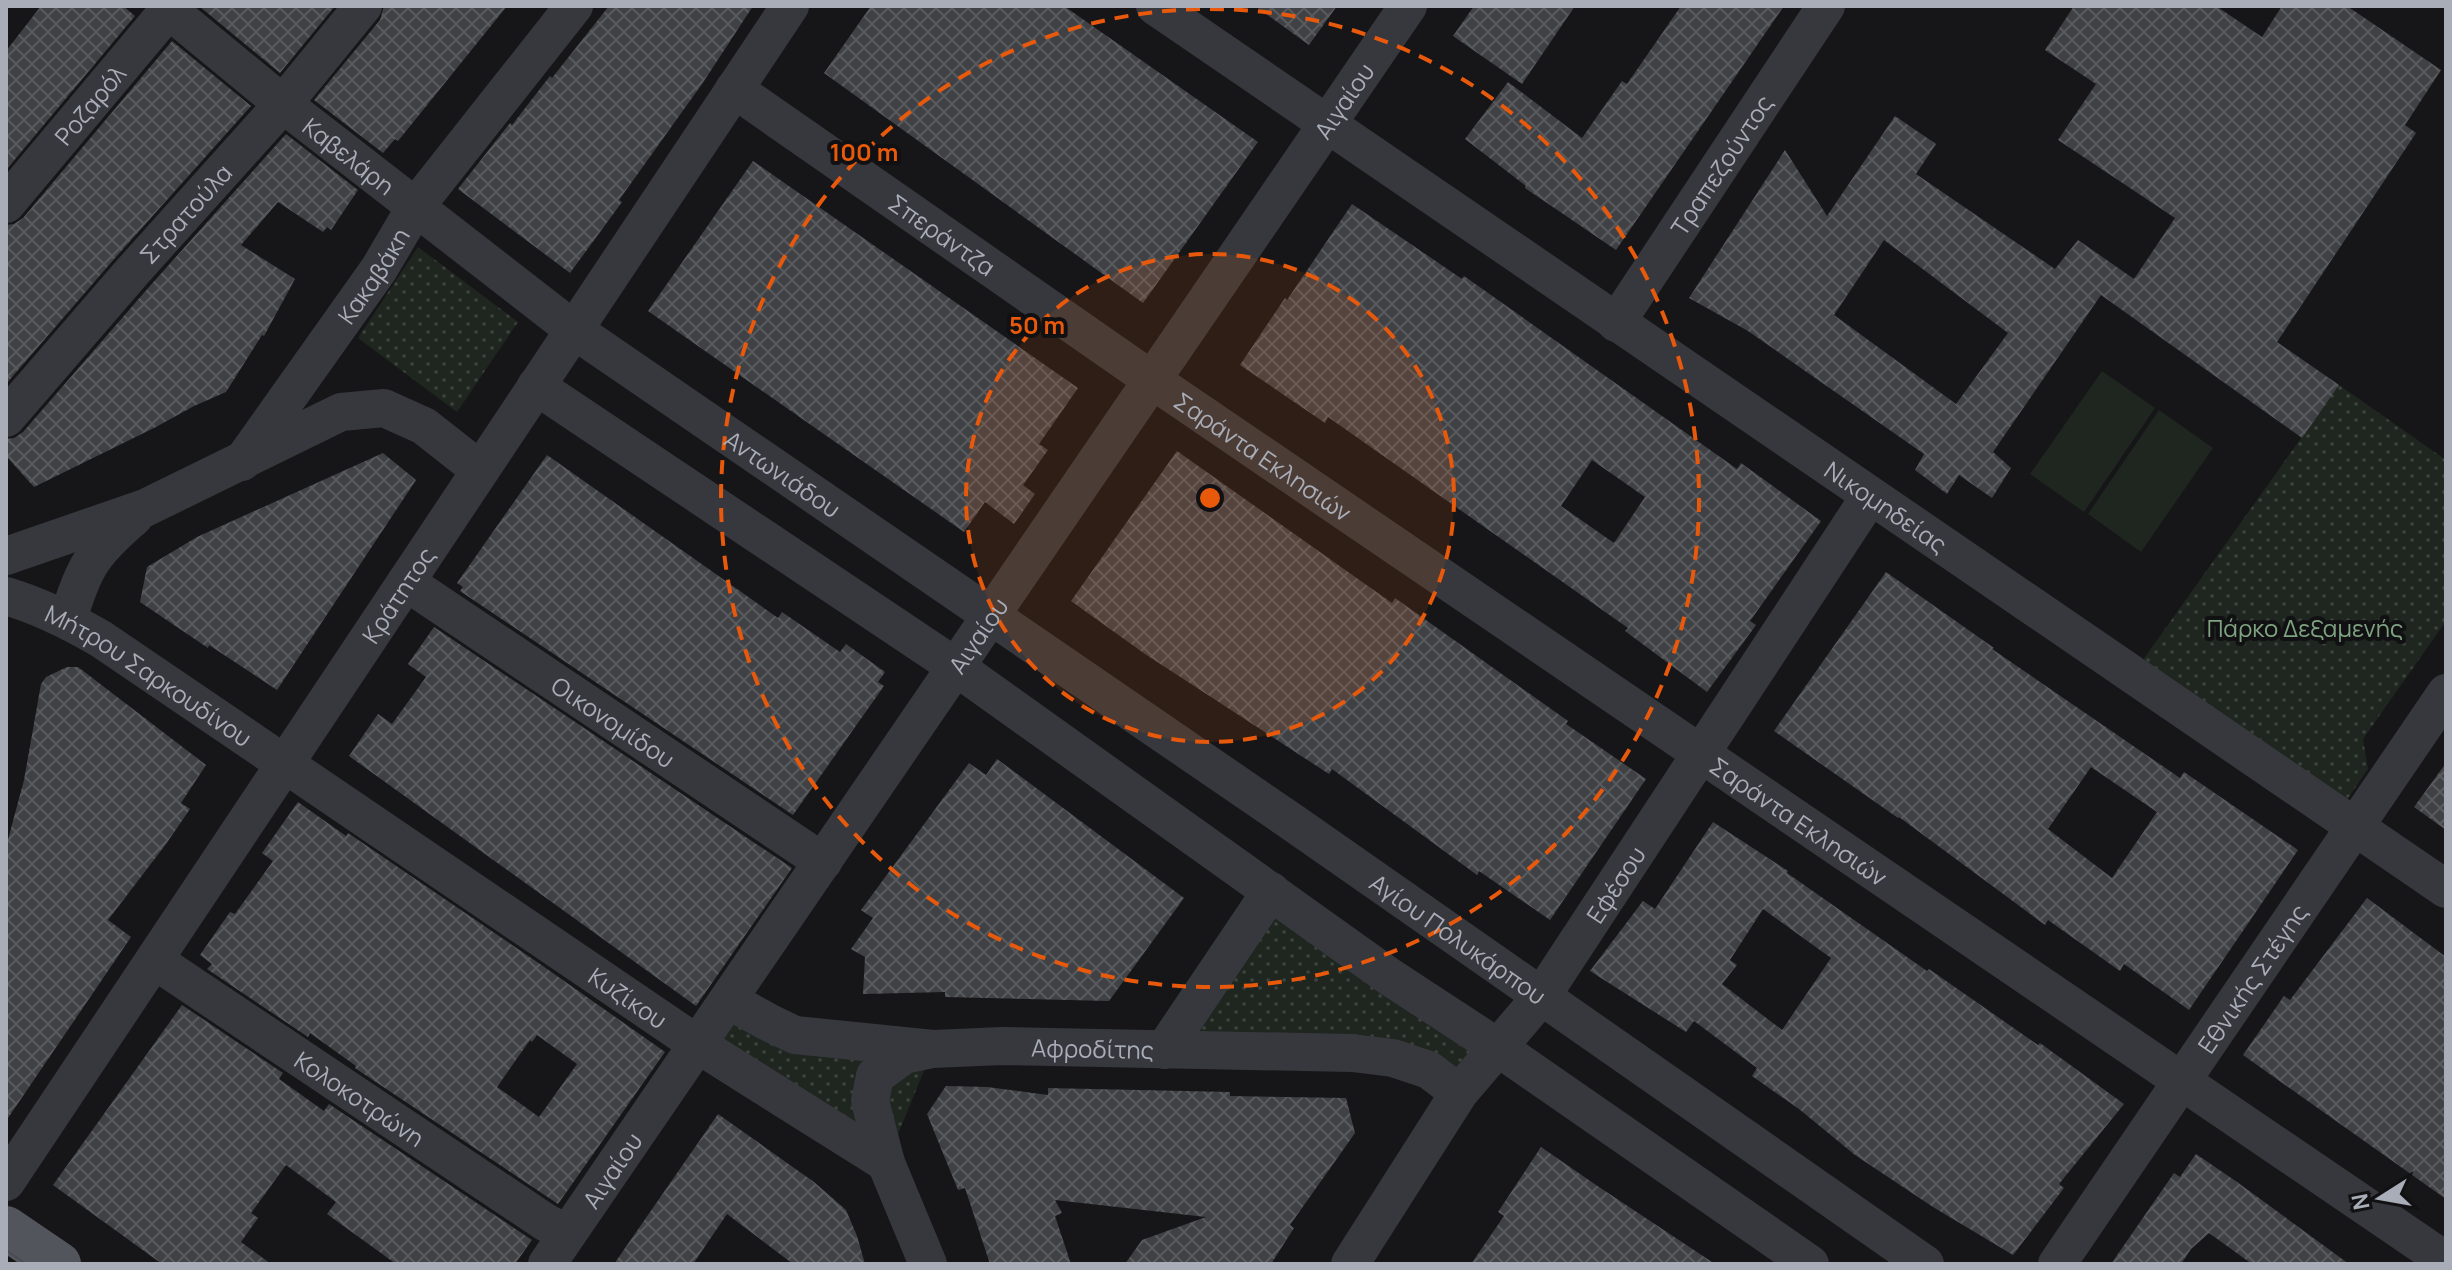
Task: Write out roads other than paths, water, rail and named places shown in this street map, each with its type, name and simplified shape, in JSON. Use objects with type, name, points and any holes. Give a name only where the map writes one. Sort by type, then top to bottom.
[{"type":"main road","points":[[6,1228],[59,1264]]},
{"type":"street","name":"Στρατούλα","points":[[6,418],[283,104],[363,6]]},
{"type":"street","name":"Κακαβάκη","points":[[6,556],[145,508],[242,462],[379,269],[416,206],[574,6]]},
{"type":"street","name":"Κράτητος","points":[[6,1182],[790,6]]},
{"type":"street","name":"Νικομηδείας","points":[[1155,6],[2446,889]]},
{"type":"street","name":"Αιγαίου","points":[[557,1249],[1408,6]]},
{"type":"street","name":"Τραπεζούντος","points":[[1616,323],[1826,6]]},
{"type":"street","name":"Καβελάρη","points":[[168,7],[283,104],[574,330]]},
{"type":"street","name":"Ροζαρόλ","points":[[6,204],[168,7]]},
{"type":"street","name":"Σπεράντζα","points":[[734,89],[1152,380]]},
{"type":"street","name":"Αντωνιάδου","points":[[574,330],[991,615]]},
{"type":"street","name":"Σαράντα Εκλησιών","points":[[1152,380],[2446,1261]]},
{"type":"street","points":[[536,386],[956,667],[1390,977],[1497,1047],[1810,1264]]},
{"type":"street","points":[[242,462],[341,412],[384,408],[424,426],[480,470]]},
{"type":"street","name":"Εφέσου","points":[[1350,1264],[1459,1093],[1541,997],[1870,496]]},
{"type":"street","name":"Κακαβάκη","points":[[68,620],[76,589],[102,545],[145,508]]},
{"type":"street","name":"Οικονομίδου","points":[[406,582],[823,862]]},
{"type":"street","name":"Μήτρου Σαρκουδίνου","points":[[6,596],[68,620],[101,639],[285,764]]},
{"type":"street","name":"Αγίου Πολυκάρπου","points":[[991,615],[1925,1264]]},
{"type":"street","name":"Εθνικής Στέγης","points":[[2057,1264],[2446,693]]},
{"type":"street","name":"Κυζίκου","points":[[285,764],[697,1044],[886,1163]]},
{"type":"street","points":[[1164,1050],[1271,891]]},
{"type":"street","name":"Κολοκοτρώνη","points":[[154,960],[545,1222],[557,1249]]},
{"type":"street","name":"Αφροδίτης","points":[[728,1000],[795,1035],[933,1049],[1002,1046],[1352,1053],[1393,1058],[1429,1070],[1459,1093]]},
{"type":"street","points":[[928,1264],[886,1163],[870,1101],[875,1076],[904,1055],[933,1049]]},
{"type":"tram line","points":[[6,1250],[26,1264]]},
{"type":"park label","name":"Πάρκο Δεξαμενής","points":[[2305,627]]}]
